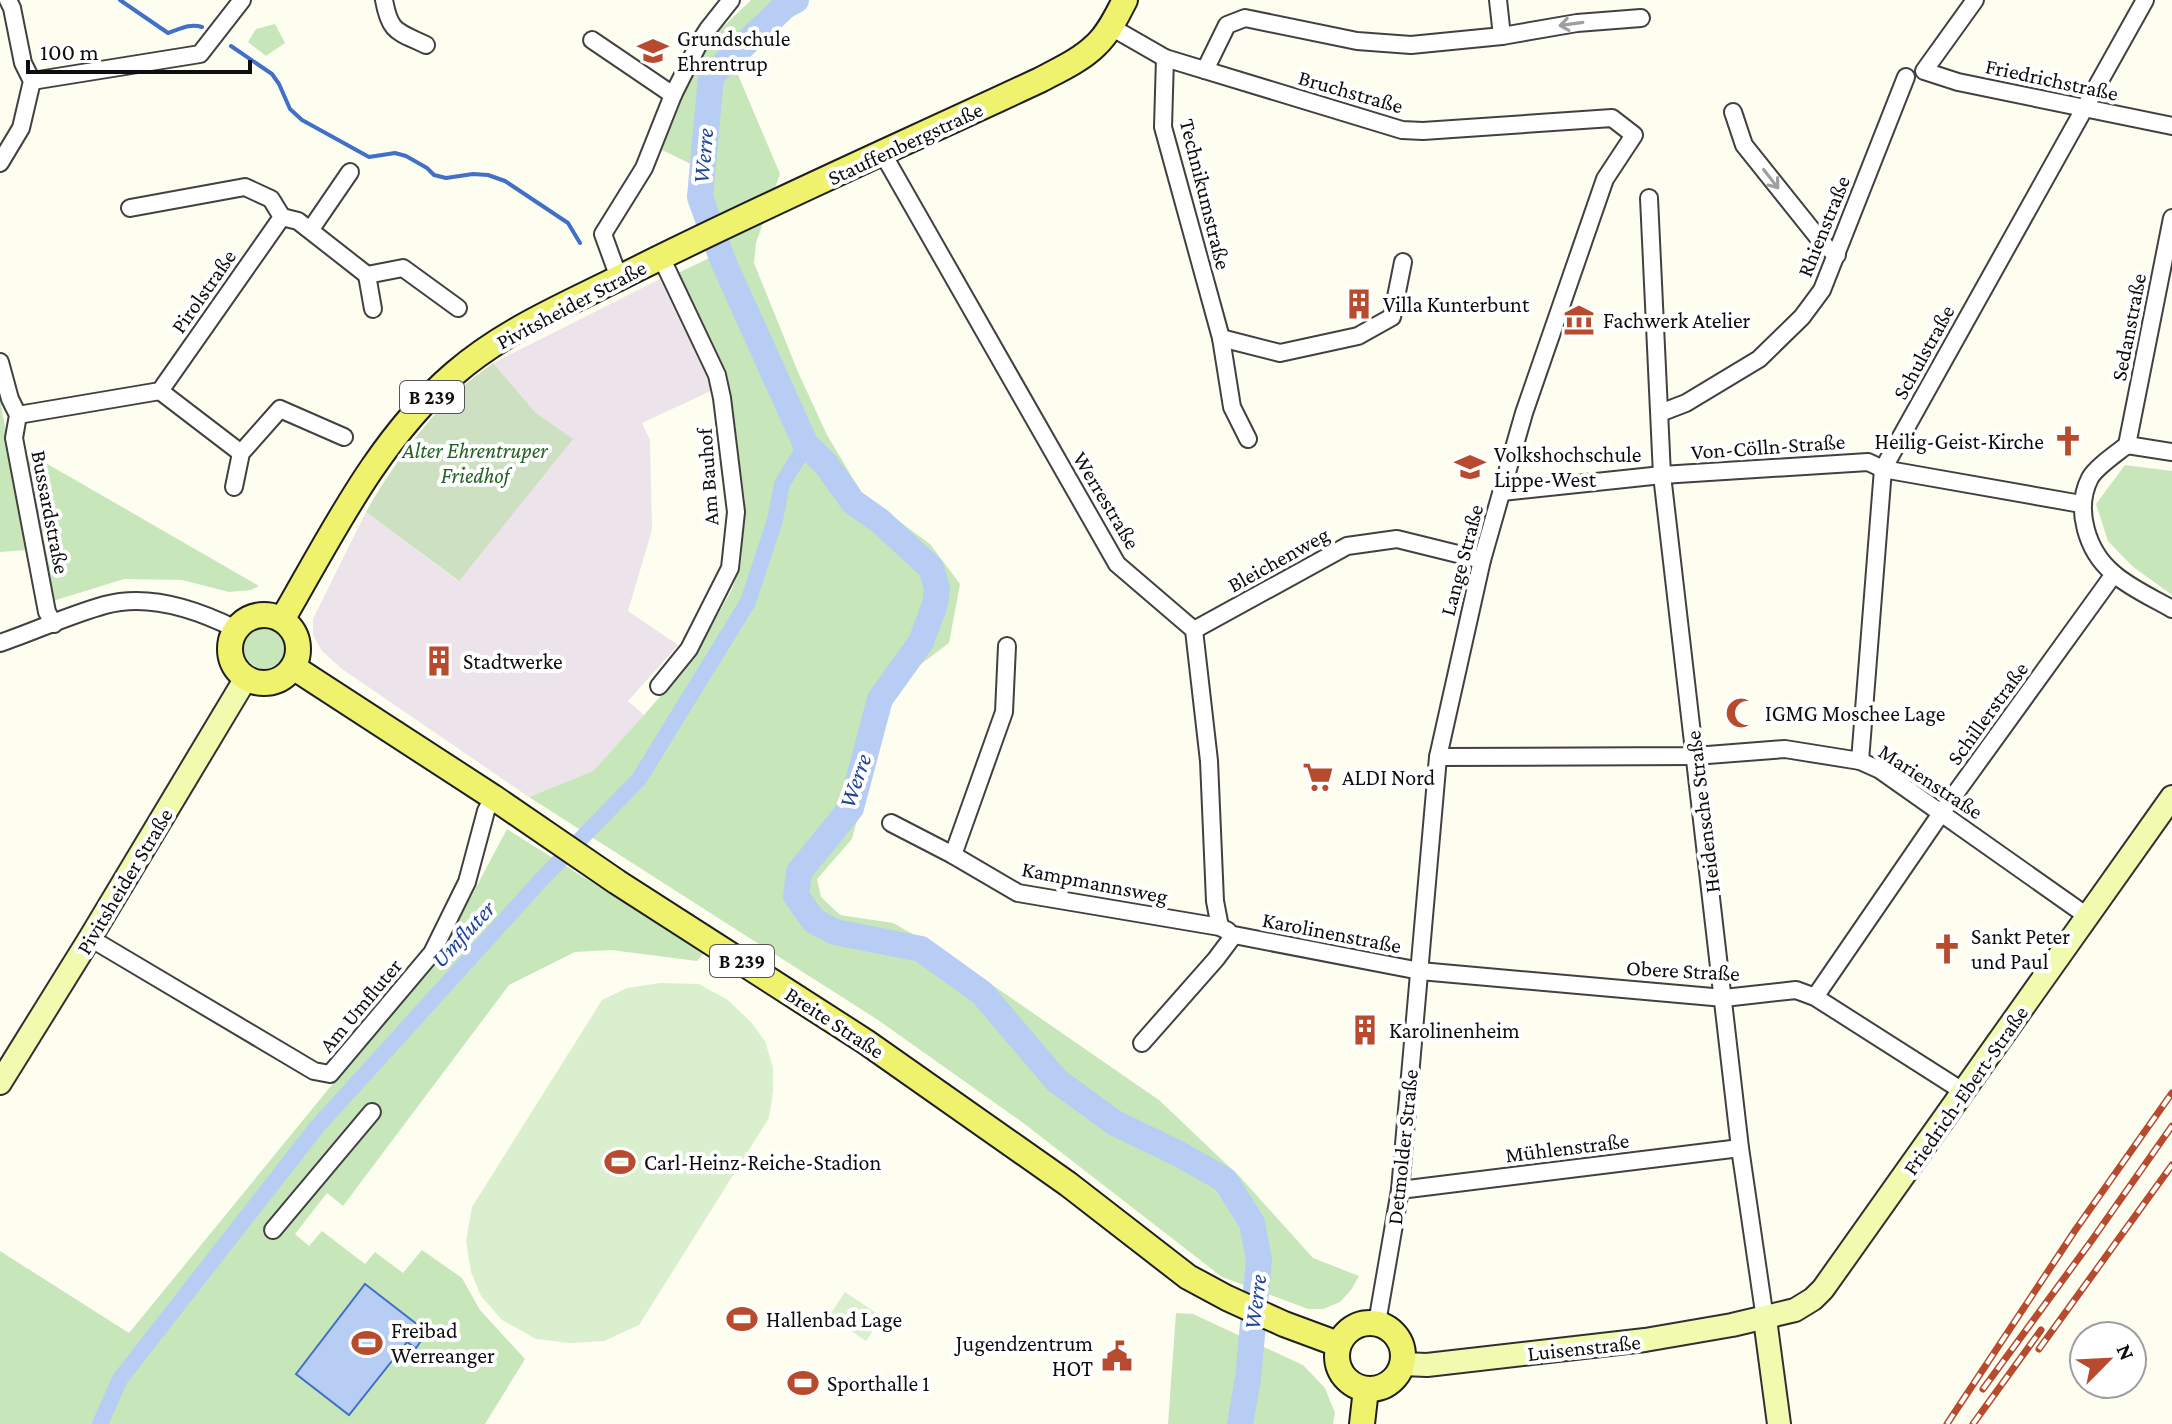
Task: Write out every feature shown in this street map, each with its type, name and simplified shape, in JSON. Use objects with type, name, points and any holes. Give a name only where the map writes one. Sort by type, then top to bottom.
[{"type":"main road","name":"Stauffenbergstraße","points":[[661,257],[1073,62],[1097,45],[1125,0]]},
{"type":"main road","name":"Pivitsheider Straße","points":[[282,620],[370,470],[414,415],[454,374],[495,342],[661,257]]},
{"type":"main road","points":[[262,615],[282,620],[296,636],[297,657],[293,667],[284,677],[272,682],[258,683],[246,678],[232,661],[230,650],[236,629],[252,617],[262,615]]},
{"type":"main road","name":"Breite Straße","points":[[293,667],[617,882],[866,1042],[1058,1176],[1188,1277],[1284,1324],[1338,1344]]},
{"type":"main road","name":"Pivitsheider Straße","points":[[0,1083],[246,678]]},
{"type":"main road","name":"Friedrich-Ebert-Straße","points":[[1765,1319],[1795,1310],[1823,1289],[2172,797]]},
{"type":"main road","name":"Luisenstraße","points":[[1402,1364],[1427,1365],[1645,1340],[1765,1319]]},
{"type":"main road","name":"Heidensche Straße","points":[[1765,1319],[1779,1424]]},
{"type":"main road","points":[[1377,1323],[1398,1338],[1402,1364],[1389,1383],[1366,1389],[1353,1385],[1343,1376],[1336,1358],[1338,1344],[1342,1336],[1358,1324],[1377,1323]]},
{"type":"main road","points":[[1362,1424],[1366,1389]]},
{"type":"street","points":[[0,163],[21,128],[32,81],[23,63],[8,0]]},
{"type":"street","points":[[32,81],[200,54],[242,0]]},
{"type":"street","points":[[384,0],[387,19],[397,31],[426,45]]},
{"type":"street","points":[[622,277],[603,234],[644,168],[673,95],[708,29],[731,0]]},
{"type":"street","points":[[1498,0],[1502,36]]},
{"type":"street","name":"Friedrichstraße","points":[[1975,0],[1924,71],[1958,82],[2172,126]]},
{"type":"street","name":"Schulstraße","points":[[1860,761],[1883,469],[2145,0]]},
{"type":"street","points":[[1205,70],[1227,25],[1245,18],[1357,41],[1411,45],[1502,36],[1577,23],[1641,18]]},
{"type":"street","name":"Bruchstraße","points":[[1111,27],[1165,58],[1402,130],[1612,118],[1634,135]]},
{"type":"street","points":[[592,40],[673,95]]},
{"type":"street","name":"Technikumstraße","points":[[1165,58],[1163,127],[1221,338],[1232,407],[1248,439]]},
{"type":"street","name":"Rhienstraße","points":[[1660,413],[1686,403],[1759,359],[1802,317],[1822,290],[1906,77]]},
{"type":"street","points":[[1733,112],[1744,145],[1824,245],[1837,255]]},
{"type":"street","name":"Lange Straße","points":[[1420,971],[1438,757],[1482,560],[1524,413],[1605,179],[1634,135]]},
{"type":"street","name":"Werrestraße","points":[[883,154],[1117,564],[1194,630]]},
{"type":"street","points":[[311,229],[350,172]]},
{"type":"street","points":[[130,208],[245,187],[271,199],[282,217],[298,221],[311,229],[367,275],[373,309]]},
{"type":"street","name":"Heidensche Straße","points":[[1649,198],[1662,475],[1740,1148],[1765,1319]]},
{"type":"street","name":"Pirolstraße","points":[[160,391],[282,217]]},
{"type":"street","name":"Sedanstraße","points":[[2127,445],[2172,218]]},
{"type":"street","name":"Am Bauhof","points":[[659,686],[689,649],[730,568],[736,512],[717,375],[661,257]]},
{"type":"street","points":[[1221,338],[1280,353],[1358,336],[1392,317],[1403,262]]},
{"type":"street","points":[[367,275],[403,268],[458,308]]},
{"type":"street","name":"Bussardstraße","points":[[0,362],[10,399],[18,415],[14,438],[47,612],[54,624]]},
{"type":"street","points":[[18,415],[160,391],[241,453]]},
{"type":"street","points":[[234,487],[241,453],[280,409],[344,437]]},
{"type":"street","points":[[2172,452],[2127,445],[2091,475],[2081,504],[2087,535],[2101,560],[2114,574],[2172,609]]},
{"type":"street","name":"Von-Cölln-Straße","points":[[1502,492],[1662,475],[1868,462],[1883,469],[2081,504]]},
{"type":"street","name":"Bleichenweg","points":[[1194,630],[1347,546],[1397,539],[1482,560]]},
{"type":"street","name":"Schillerstraße","points":[[1815,997],[1942,812],[2114,574]]},
{"type":"street","points":[[0,643],[108,604],[149,601],[198,611],[236,629]]},
{"type":"street","points":[[1194,630],[1209,761],[1215,901],[1227,931]]},
{"type":"street","points":[[953,855],[1004,712],[1007,646]]},
{"type":"street","name":"Marienstraße","points":[[1438,757],[1695,756],[1785,749],[1860,761],[1880,770],[1942,812],[2087,916]]},
{"type":"street","name":"Am Umfluter","points":[[90,938],[314,1071],[330,1074],[432,953],[467,882],[486,811],[493,797]]},
{"type":"street","name":"Kampmannsweg","points":[[891,823],[1018,893],[1227,931]]},
{"type":"street","name":"Karolinenstraße","points":[[1142,1043],[1216,959],[1227,931],[1420,971]]},
{"type":"street","name":"Obere Straße","points":[[1420,971],[1724,998],[1796,990],[1815,997],[1964,1092]]},
{"type":"street","name":"Detmolder Straße","points":[[1377,1323],[1400,1190],[1420,971]]},
{"type":"street","points":[[273,1230],[372,1112]]},
{"type":"street","name":"Mühlenstraße","points":[[1400,1190],[1740,1148]]},
{"type":"shaded area","points":[[660,279],[713,390],[642,423],[650,440],[652,530],[628,611],[678,645],[628,701],[644,715],[593,771],[529,797],[342,669],[322,651],[313,635],[313,619],[366,512],[458,581],[536,413],[493,363]]},
{"type":"green space","points":[[751,0],[798,0],[786,7],[736,70],[780,174],[756,243],[754,263],[827,435],[863,495],[930,544],[960,584],[949,643],[921,664],[887,705],[852,839],[817,879],[821,897],[840,915],[893,923],[946,953],[1159,1100],[1241,1178],[1313,1258],[1359,1276],[1340,1302],[1323,1309],[1308,1309],[1222,1277],[1022,1122],[878,1020],[529,797],[593,771],[695,656],[732,589],[741,565],[745,500],[722,371],[678,273],[724,251],[700,196],[703,170],[662,150],[703,46]]},
{"type":"green space","points":[[275,24],[285,43],[266,56],[248,42],[256,29]]},
{"type":"green space","name":"Alter Ehrentruper Friedhof","points":[[493,363],[536,413],[573,439],[459,581],[366,512],[420,432],[463,386]]},
{"type":"green space","points":[[0,400],[28,550],[0,552]]},
{"type":"green space","points":[[25,451],[259,586],[229,592],[182,580],[124,579],[53,601]]},
{"type":"green space","points":[[2125,465],[2172,471],[2172,595],[2132,566],[2108,541],[2096,504]]},
{"type":"green space","points":[[265,627],[280,633],[286,648],[280,663],[265,669],[250,663],[244,648],[250,633]]},
{"type":"green space","points":[[507,829],[706,950],[697,961],[611,950],[575,952],[509,985],[343,1206],[327,1193],[295,1234],[309,1246],[322,1231],[365,1264],[375,1252],[403,1273],[422,1250],[462,1278],[480,1310],[525,1359],[485,1424],[0,1424],[0,1251],[129,1333],[439,957]]},
{"type":"green space","name":"Carl-Heinz-Reiche-Stadion","points":[[660,983],[699,984],[728,1000],[751,1022],[765,1041],[773,1068],[769,1118],[639,1325],[604,1341],[570,1343],[536,1339],[502,1320],[481,1296],[471,1272],[466,1241],[472,1207],[602,1000],[627,988]]},
{"type":"green space","points":[[845,1292],[882,1317],[866,1341],[829,1316]]},
{"type":"green space","points":[[1176,1313],[1193,1314],[1303,1365],[1325,1388],[1335,1413],[1333,1424],[1168,1424]]},
{"type":"water","points":[[365,1284],[427,1332],[416,1348],[407,1342],[349,1415],[296,1374]]},
{"type":"waterway","points":[[120,0],[168,33],[189,26],[202,27]]},
{"type":"waterway","name":"Werre","points":[[796,0],[785,6],[711,76],[700,197],[723,261],[806,445],[825,463],[853,502],[880,521],[931,568],[937,588],[935,604],[921,642],[880,699],[851,808],[799,872],[796,896],[814,921],[835,932],[921,949],[982,993],[1057,1081],[1115,1123],[1225,1180],[1252,1223],[1259,1260],[1248,1378],[1240,1424]]},
{"type":"waterway","points":[[231,46],[272,74],[290,109],[302,120],[369,157],[395,153],[406,156],[434,175],[446,178],[488,175],[505,181],[568,223],[580,243]]},
{"type":"waterway","name":"Umfluter","points":[[100,1424],[120,1379],[316,1128],[540,881],[639,779],[748,602],[775,520],[782,484],[806,445]]},
{"type":"railway","points":[[1947,1424],[2076,1229],[2172,1093]]},
{"type":"railway","points":[[1983,1389],[2172,1126]]},
{"type":"railway","points":[[2039,1349],[2172,1165]]},
{"type":"railway","points":[[1973,1424],[2041,1330]]},
{"type":"place","name":"Grundschule Ehrentrup","points":[[653,51]]},
{"type":"place","name":"Villa Kunterbunt","points":[[1359,304]]},
{"type":"place","name":"Fachwerk Atelier","points":[[1579,320]]},
{"type":"place","name":"Heilig-Geist-Kirche","points":[[2068,441]]},
{"type":"place","name":"Volkshochschule Lippe-West","points":[[1470,467]]},
{"type":"place","name":"Stadtwerke","points":[[439,661]]},
{"type":"place","name":"IGMG Moschee Lage","points":[[1741,713]]},
{"type":"place","name":"ALDI Nord","points":[[1318,777]]},
{"type":"place","name":"Sankt Peter und Paul","points":[[1947,949]]},
{"type":"place","name":"Karolinenheim","points":[[1365,1030]]},
{"type":"place","name":"Carl-Heinz-Reiche-Stadion","points":[[620,1162]]},
{"type":"place","name":"Hallenbad Lage","points":[[742,1319]]},
{"type":"place","name":"Freibad Werreanger","points":[[367,1343]]},
{"type":"place","name":"Jugendzentrum HOT","points":[[1117,1356]]},
{"type":"place","name":"Sporthalle 1","points":[[803,1383]]}]
